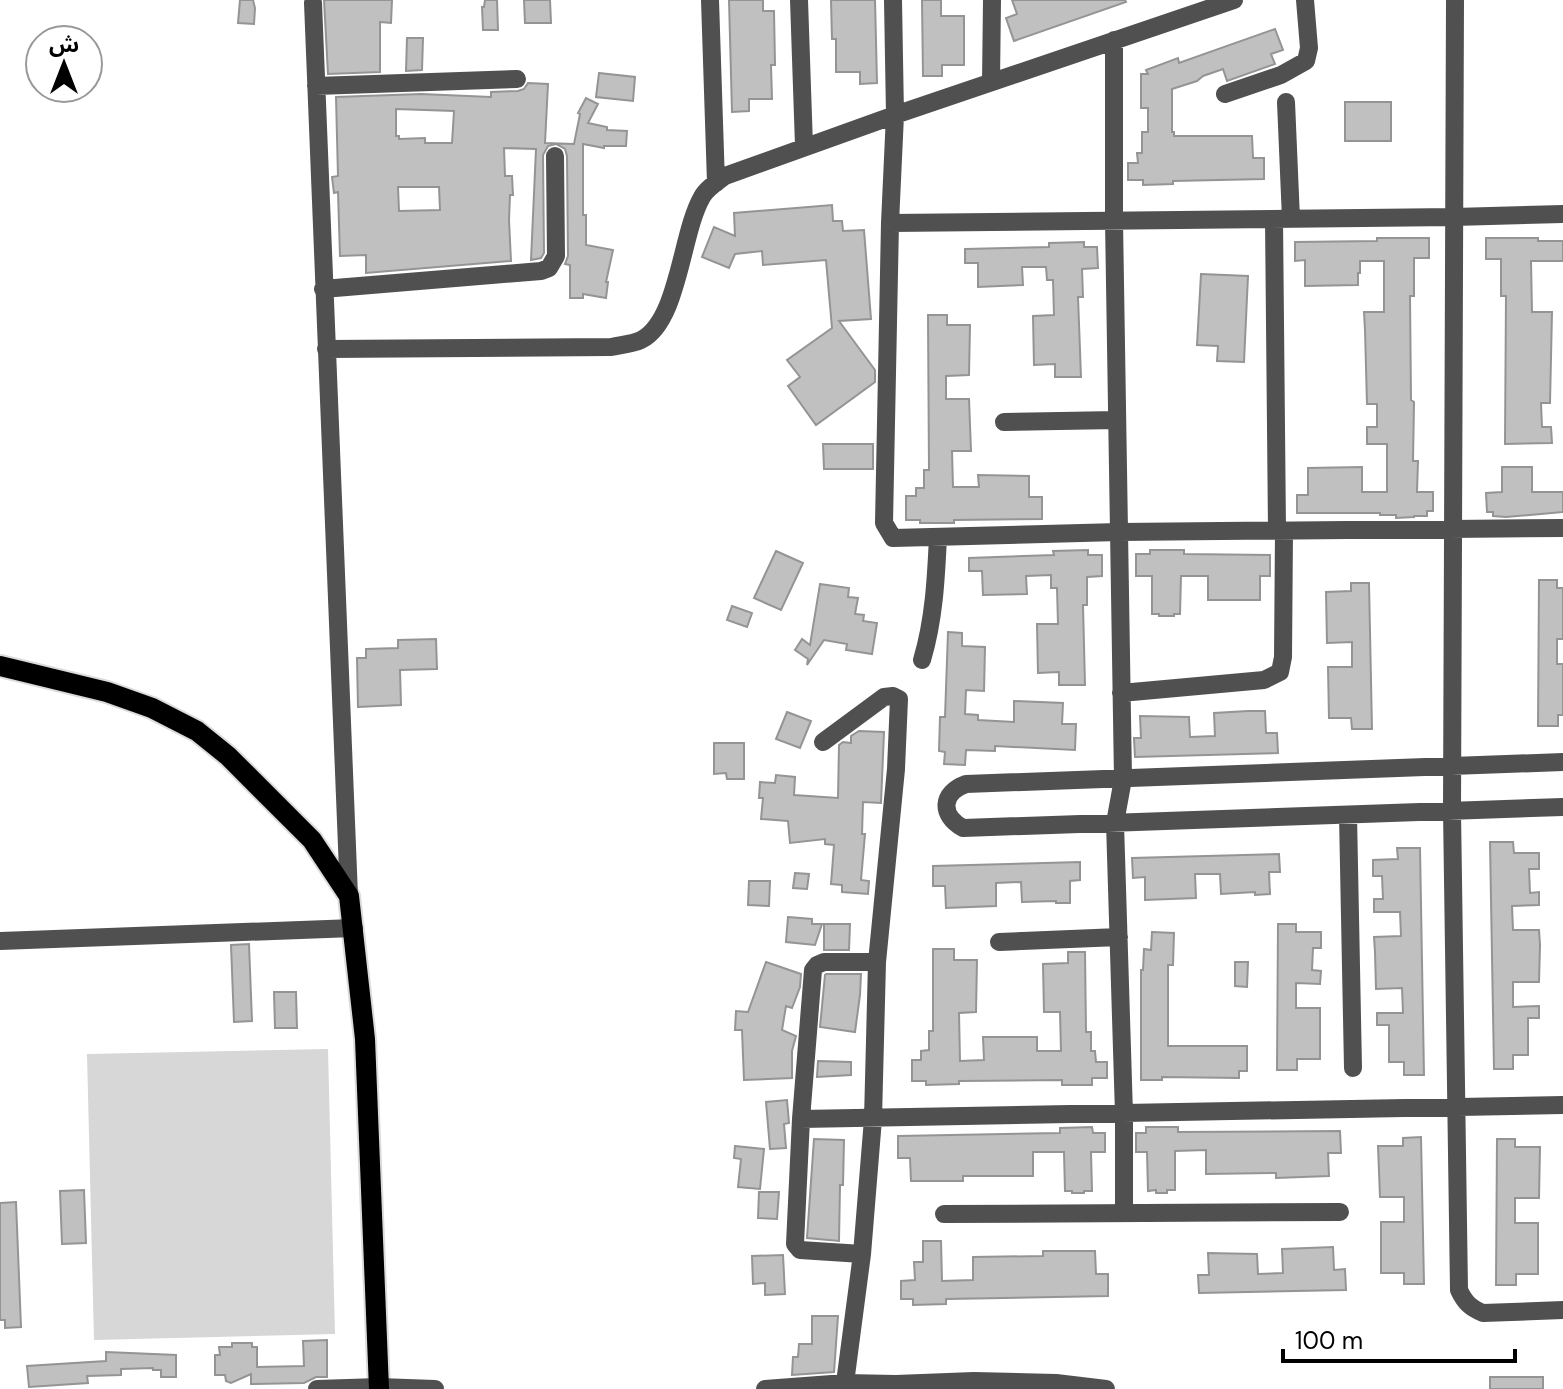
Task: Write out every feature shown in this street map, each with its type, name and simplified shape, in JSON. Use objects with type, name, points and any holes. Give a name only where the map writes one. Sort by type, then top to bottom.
[{"type":"main road","points":[[0,666],[107,692],[152,708],[197,731],[228,756],[312,840],[349,896],[365,1039],[379,1388]]},
{"type":"street","points":[[710,0],[716,183]]},
{"type":"street","points":[[799,0],[804,146]]},
{"type":"street","points":[[893,0],[895,115],[884,523],[893,538],[1119,532],[1563,528]]},
{"type":"street","points":[[991,82],[992,0]]},
{"type":"street","points":[[326,349],[611,347],[642,339],[659,325],[670,302],[693,218],[703,195],[725,176],[804,146],[1234,0]]},
{"type":"street","points":[[1225,94],[1281,75],[1306,61],[1309,48],[1305,0]]},
{"type":"street","points":[[1455,0],[1452,811],[1459,1290],[1472,1309],[1483,1313],[1563,1310]]},
{"type":"street","points":[[313,3],[349,896]]},
{"type":"street","points":[[1114,40],[1123,779],[1115,823],[1124,1213]]},
{"type":"street","points":[[316,86],[517,79]]},
{"type":"street","points":[[1121,693],[1264,680],[1280,672],[1283,657],[1280,531],[1286,102]]},
{"type":"street","points":[[323,289],[549,268],[556,256],[555,156]]},
{"type":"street","points":[[890,223],[1563,214]]},
{"type":"street","points":[[1004,422],[1117,420]]},
{"type":"street","points":[[922,660],[935,605],[938,537]]},
{"type":"street","points":[[823,742],[884,697],[899,699],[896,769],[877,962],[873,1119],[862,1254],[845,1383]]},
{"type":"street","points":[[1563,762],[966,784],[956,787],[946,805],[948,815],[963,828],[1563,807]]},
{"type":"street","points":[[1348,815],[1353,1068]]},
{"type":"street","points":[[0,941],[354,928]]},
{"type":"street","points":[[999,942],[1119,937]]},
{"type":"street","points":[[862,1254],[800,1250],[795,1244],[801,1119],[813,970],[824,962],[877,962]]},
{"type":"street","points":[[801,1119],[1563,1105]]},
{"type":"street","points":[[944,1214],[1340,1212]]},
{"type":"street","points":[[765,1389],[845,1383],[1056,1383],[1106,1389]]},
{"type":"street","points":[[317,1389],[435,1389]]},
{"type":"shaded area","points":[[328,1049],[335,1334],[94,1340],[87,1054]]},
{"type":"building","points":[[240,0],[253,0],[254,24],[238,23]]},
{"type":"building","points":[[324,0],[392,0],[391,23],[380,22],[380,72],[328,74]]},
{"type":"building","points":[[485,0],[497,0],[498,30],[483,30],[482,7]]},
{"type":"building","points":[[524,0],[550,0],[551,23],[525,23]]},
{"type":"building","points":[[729,0],[763,0],[763,11],[774,11],[772,99],[749,99],[749,111],[732,112]]},
{"type":"building","points":[[831,0],[875,0],[877,83],[860,84],[860,72],[836,72]]},
{"type":"building","points":[[922,0],[941,0],[941,16],[964,16],[964,65],[942,65],[942,76],[923,76]]},
{"type":"building","points":[[1012,0],[1126,2],[1014,41],[1006,18],[1017,14]]},
{"type":"building","points":[[1275,29],[1283,50],[1271,54],[1275,64],[1227,81],[1223,69],[1172,89],[1174,136],[1252,136],[1253,158],[1264,158],[1264,179],[1173,181],[1173,184],[1143,185],[1143,180],[1128,180],[1128,163],[1138,163],[1137,153],[1142,153],[1142,132],[1148,132],[1148,108],[1141,108],[1141,74],[1148,74],[1146,70],[1178,58],[1179,63]]},
{"type":"building","points":[[407,38],[423,38],[422,70],[406,71]]},
{"type":"building","points":[[599,73],[635,77],[633,101],[596,97]]},
{"type":"building","points":[[528,83],[548,84],[545,143],[574,144],[578,113],[586,98],[598,104],[588,123],[607,127],[607,130],[627,131],[626,146],[604,148],[583,144],[586,245],[613,250],[606,298],[583,294],[583,298],[570,298],[570,265],[565,264],[568,256],[567,156],[565,149],[556,144],[548,146],[543,155],[544,253],[541,258],[531,260],[536,149],[504,148],[505,176],[512,176],[509,220],[511,261],[366,273],[366,255],[340,256],[338,192],[334,193],[332,177],[338,176],[336,97],[421,94],[491,97],[491,92],[524,89]],"holes":[[[396,109],[454,111],[452,143],[425,143],[425,138],[399,139],[396,136]],[[398,187],[439,187],[440,210],[399,211]]]},
{"type":"building","points":[[1345,102],[1391,102],[1391,141],[1345,141]]},
{"type":"building","points":[[832,205],[833,221],[842,221],[843,231],[864,230],[871,319],[839,321],[875,370],[875,382],[816,425],[788,386],[800,377],[787,360],[832,328],[826,260],[763,265],[762,251],[735,254],[729,268],[702,257],[714,227],[735,236],[734,213]]},
{"type":"building","points":[[1377,238],[1429,238],[1429,258],[1414,258],[1414,296],[1410,296],[1411,400],[1414,402],[1413,461],[1418,461],[1417,492],[1433,492],[1433,511],[1427,511],[1427,516],[1396,518],[1396,515],[1380,513],[1297,513],[1297,495],[1308,495],[1308,468],[1362,467],[1362,492],[1387,492],[1387,444],[1367,444],[1367,427],[1377,427],[1377,404],[1367,404],[1364,312],[1384,312],[1384,261],[1360,261],[1358,285],[1305,286],[1305,260],[1295,261],[1295,242],[1377,241]]},
{"type":"building","points":[[1486,238],[1563,241],[1563,261],[1531,261],[1532,312],[1552,312],[1550,403],[1541,403],[1542,427],[1551,427],[1552,443],[1505,444],[1506,296],[1501,296],[1501,259],[1486,259]]},
{"type":"building","points":[[1084,242],[1084,247],[1097,247],[1098,268],[1082,269],[1083,297],[1078,297],[1081,377],[1055,377],[1055,364],[1034,365],[1033,316],[1054,315],[1053,280],[1047,280],[1046,267],[1022,267],[1023,285],[978,287],[978,263],[965,263],[965,249],[1049,247],[1049,243]]},
{"type":"building","points":[[1201,274],[1248,276],[1244,362],[1217,361],[1218,346],[1197,345]]},
{"type":"building","points":[[928,315],[947,315],[947,325],[970,325],[969,375],[946,376],[946,399],[969,399],[971,451],[952,451],[953,487],[979,487],[978,475],[1029,476],[1029,497],[1042,497],[1042,519],[954,520],[954,523],[906,520],[906,496],[916,496],[916,488],[924,488],[924,470],[929,470]]},
{"type":"building","points":[[823,444],[873,444],[873,469],[824,469]]},
{"type":"building","points":[[1502,467],[1532,467],[1532,492],[1563,492],[1563,512],[1506,517],[1487,512],[1486,493],[1502,492]]},
{"type":"building","points":[[1088,550],[1088,555],[1102,555],[1102,576],[1087,577],[1087,605],[1083,605],[1085,685],[1059,685],[1059,672],[1038,673],[1037,624],[1058,624],[1057,588],[1051,588],[1051,575],[1026,576],[1027,594],[983,595],[982,571],[969,571],[969,558],[1054,555],[1053,551]]},
{"type":"building","points":[[1150,550],[1184,550],[1184,554],[1270,555],[1270,576],[1260,576],[1260,600],[1208,600],[1208,576],[1181,576],[1180,614],[1159,616],[1152,614],[1152,576],[1136,576],[1136,554],[1150,554]]},
{"type":"building","points":[[776,551],[803,563],[781,610],[754,598]]},
{"type":"building","points":[[1539,580],[1557,580],[1557,588],[1563,588],[1563,639],[1557,639],[1557,664],[1563,664],[1563,715],[1558,715],[1558,726],[1538,726]]},
{"type":"building","points":[[1351,583],[1369,583],[1372,729],[1352,729],[1351,718],[1329,718],[1328,667],[1352,667],[1352,642],[1327,643],[1326,592],[1351,591]]},
{"type":"building","points":[[820,584],[849,588],[848,597],[858,598],[855,614],[864,615],[863,621],[877,623],[872,654],[846,650],[847,644],[824,640],[807,665],[808,659],[795,650],[802,639],[810,645]]},
{"type":"building","points":[[732,606],[752,613],[747,627],[727,620]]},
{"type":"building","points":[[948,632],[962,633],[962,646],[985,647],[984,691],[966,690],[965,714],[978,715],[978,720],[1014,722],[1014,701],[1063,703],[1062,724],[1076,724],[1075,750],[995,746],[995,751],[966,750],[965,765],[944,764],[945,752],[939,751],[940,717],[945,717]]},
{"type":"building","points":[[436,639],[437,669],[400,670],[401,705],[358,707],[357,658],[366,658],[366,649],[398,648],[398,640]]},
{"type":"building","points":[[1265,711],[1266,733],[1277,733],[1278,753],[1135,757],[1134,738],[1141,738],[1140,716],[1189,717],[1190,737],[1215,736],[1214,713]]},
{"type":"building","points":[[787,712],[811,721],[800,748],[776,739]]},
{"type":"building","points":[[859,731],[884,732],[881,803],[863,802],[862,834],[865,834],[861,880],[869,881],[868,894],[842,892],[842,885],[831,884],[834,845],[825,844],[825,839],[790,843],[788,821],[761,819],[763,798],[759,798],[760,782],[775,783],[776,775],[795,777],[794,795],[838,798],[839,745],[851,743],[851,736]]},
{"type":"building","points":[[714,743],[744,743],[744,779],[727,779],[726,773],[714,774]]},
{"type":"building","points":[[1490,842],[1513,842],[1514,853],[1539,853],[1539,869],[1529,869],[1530,893],[1539,892],[1539,905],[1512,906],[1513,930],[1539,930],[1540,945],[1539,982],[1513,982],[1513,1007],[1539,1006],[1539,1018],[1528,1018],[1528,1055],[1513,1055],[1513,1069],[1494,1069]]},
{"type":"building","points":[[1397,848],[1420,848],[1424,1075],[1404,1075],[1404,1062],[1389,1062],[1389,1025],[1377,1025],[1377,1013],[1403,1013],[1402,988],[1376,989],[1374,937],[1401,936],[1400,912],[1374,912],[1374,899],[1383,899],[1382,876],[1373,876],[1373,860],[1398,859]]},
{"type":"building","points":[[1279,854],[1280,872],[1269,872],[1270,894],[1221,894],[1220,874],[1195,874],[1196,898],[1145,900],[1145,877],[1133,878],[1132,858]]},
{"type":"building","points":[[1080,862],[1080,880],[1070,881],[1070,903],[1022,902],[1021,882],[996,883],[996,906],[946,908],[945,886],[933,886],[933,866]]},
{"type":"building","points":[[795,873],[809,874],[807,889],[793,888]]},
{"type":"building","points":[[749,881],[770,881],[769,906],[748,905]]},
{"type":"building","points":[[788,917],[812,919],[812,924],[822,924],[815,945],[786,942]]},
{"type":"building","points":[[824,924],[850,924],[849,950],[824,950]]},
{"type":"building","points":[[1278,924],[1296,924],[1296,932],[1321,932],[1321,948],[1313,948],[1312,970],[1321,971],[1320,984],[1296,983],[1296,1008],[1320,1008],[1320,1059],[1297,1059],[1297,1070],[1277,1070]]},
{"type":"building","points":[[1152,932],[1174,933],[1173,965],[1168,965],[1168,1046],[1247,1046],[1247,1071],[1239,1071],[1239,1078],[1162,1077],[1162,1080],[1141,1080],[1141,970],[1144,949],[1151,950]]},
{"type":"building","points":[[249,944],[252,1021],[234,1022],[231,945]]},
{"type":"building","points":[[933,949],[954,949],[954,960],[977,960],[976,1012],[959,1013],[960,1061],[984,1060],[983,1037],[1037,1037],[1037,1051],[1061,1051],[1060,1012],[1044,1012],[1043,964],[1068,963],[1068,952],[1085,952],[1086,1032],[1091,1032],[1091,1051],[1095,1051],[1096,1062],[1107,1062],[1107,1078],[1092,1078],[1092,1085],[1062,1085],[1062,1080],[959,1081],[959,1084],[926,1085],[926,1081],[912,1081],[912,1060],[921,1060],[921,1051],[929,1050],[929,1031],[933,1031]]},
{"type":"building","points":[[766,962],[801,974],[792,1008],[786,1006],[782,1030],[796,1036],[792,1051],[792,1078],[744,1080],[742,1030],[735,1030],[736,1011],[748,1012]]},
{"type":"building","points":[[1235,962],[1248,962],[1247,987],[1235,986]]},
{"type":"building","points":[[826,974],[861,974],[855,1032],[820,1027]]},
{"type":"building","points":[[274,992],[296,992],[297,1028],[275,1028]]},
{"type":"building","points":[[818,1061],[851,1062],[851,1075],[817,1077]]},
{"type":"building","points":[[787,1100],[789,1123],[784,1124],[786,1148],[770,1149],[766,1102]]},
{"type":"building","points":[[1092,1127],[1093,1133],[1105,1133],[1105,1152],[1091,1152],[1092,1191],[1084,1193],[1065,1191],[1064,1152],[1033,1152],[1033,1176],[963,1176],[963,1181],[911,1181],[910,1158],[898,1158],[898,1136],[1060,1133],[1060,1128]]},
{"type":"building","points":[[1146,1127],[1178,1127],[1178,1132],[1340,1131],[1341,1153],[1328,1153],[1329,1176],[1276,1178],[1276,1173],[1206,1174],[1206,1150],[1175,1151],[1175,1190],[1156,1193],[1156,1190],[1148,1191],[1147,1152],[1136,1152],[1136,1133],[1146,1133]]},
{"type":"building","points":[[1421,1137],[1424,1284],[1404,1284],[1404,1273],[1381,1273],[1381,1222],[1404,1222],[1404,1197],[1380,1197],[1378,1146],[1403,1146],[1403,1138]]},
{"type":"building","points":[[814,1139],[844,1140],[839,1241],[807,1238]]},
{"type":"building","points":[[1497,1139],[1515,1139],[1515,1147],[1540,1147],[1539,1198],[1515,1198],[1515,1223],[1538,1223],[1538,1274],[1516,1274],[1516,1285],[1496,1285]]},
{"type":"building","points":[[735,1146],[764,1149],[760,1189],[738,1187],[741,1159],[734,1158]]},
{"type":"building","points":[[84,1190],[86,1243],[62,1244],[60,1191]]},
{"type":"building","points":[[759,1192],[779,1192],[777,1219],[758,1218]]},
{"type":"building","points":[[16,1202],[21,1327],[5,1328],[5,1320],[0,1320],[0,1203]]},
{"type":"building","points":[[923,1241],[941,1241],[942,1281],[973,1280],[973,1257],[1043,1256],[1043,1251],[1095,1251],[1096,1274],[1108,1274],[1108,1296],[946,1299],[946,1304],[913,1305],[913,1299],[901,1299],[901,1281],[915,1280],[914,1262],[923,1262]]},
{"type":"building","points":[[1333,1247],[1334,1270],[1345,1269],[1346,1290],[1199,1293],[1198,1275],[1209,1275],[1208,1253],[1257,1254],[1258,1274],[1283,1273],[1282,1249]]},
{"type":"building","points":[[783,1255],[785,1294],[765,1295],[765,1283],[753,1284],[752,1256]]},
{"type":"building","points":[[812,1316],[838,1316],[834,1372],[792,1375],[793,1357],[798,1357],[799,1344],[812,1344]]},
{"type":"building","points":[[327,1340],[327,1377],[316,1377],[304,1383],[251,1384],[251,1374],[231,1383],[226,1381],[225,1375],[215,1375],[215,1355],[220,1355],[219,1347],[232,1347],[232,1343],[252,1343],[252,1347],[257,1347],[257,1367],[304,1366],[303,1341]]},
{"type":"building","points":[[106,1352],[176,1355],[176,1377],[161,1377],[161,1370],[153,1368],[121,1369],[121,1375],[87,1376],[88,1383],[29,1387],[27,1366],[106,1361]]},
{"type":"building","points":[[1490,1377],[1543,1377],[1543,1389],[1490,1389]]}]
